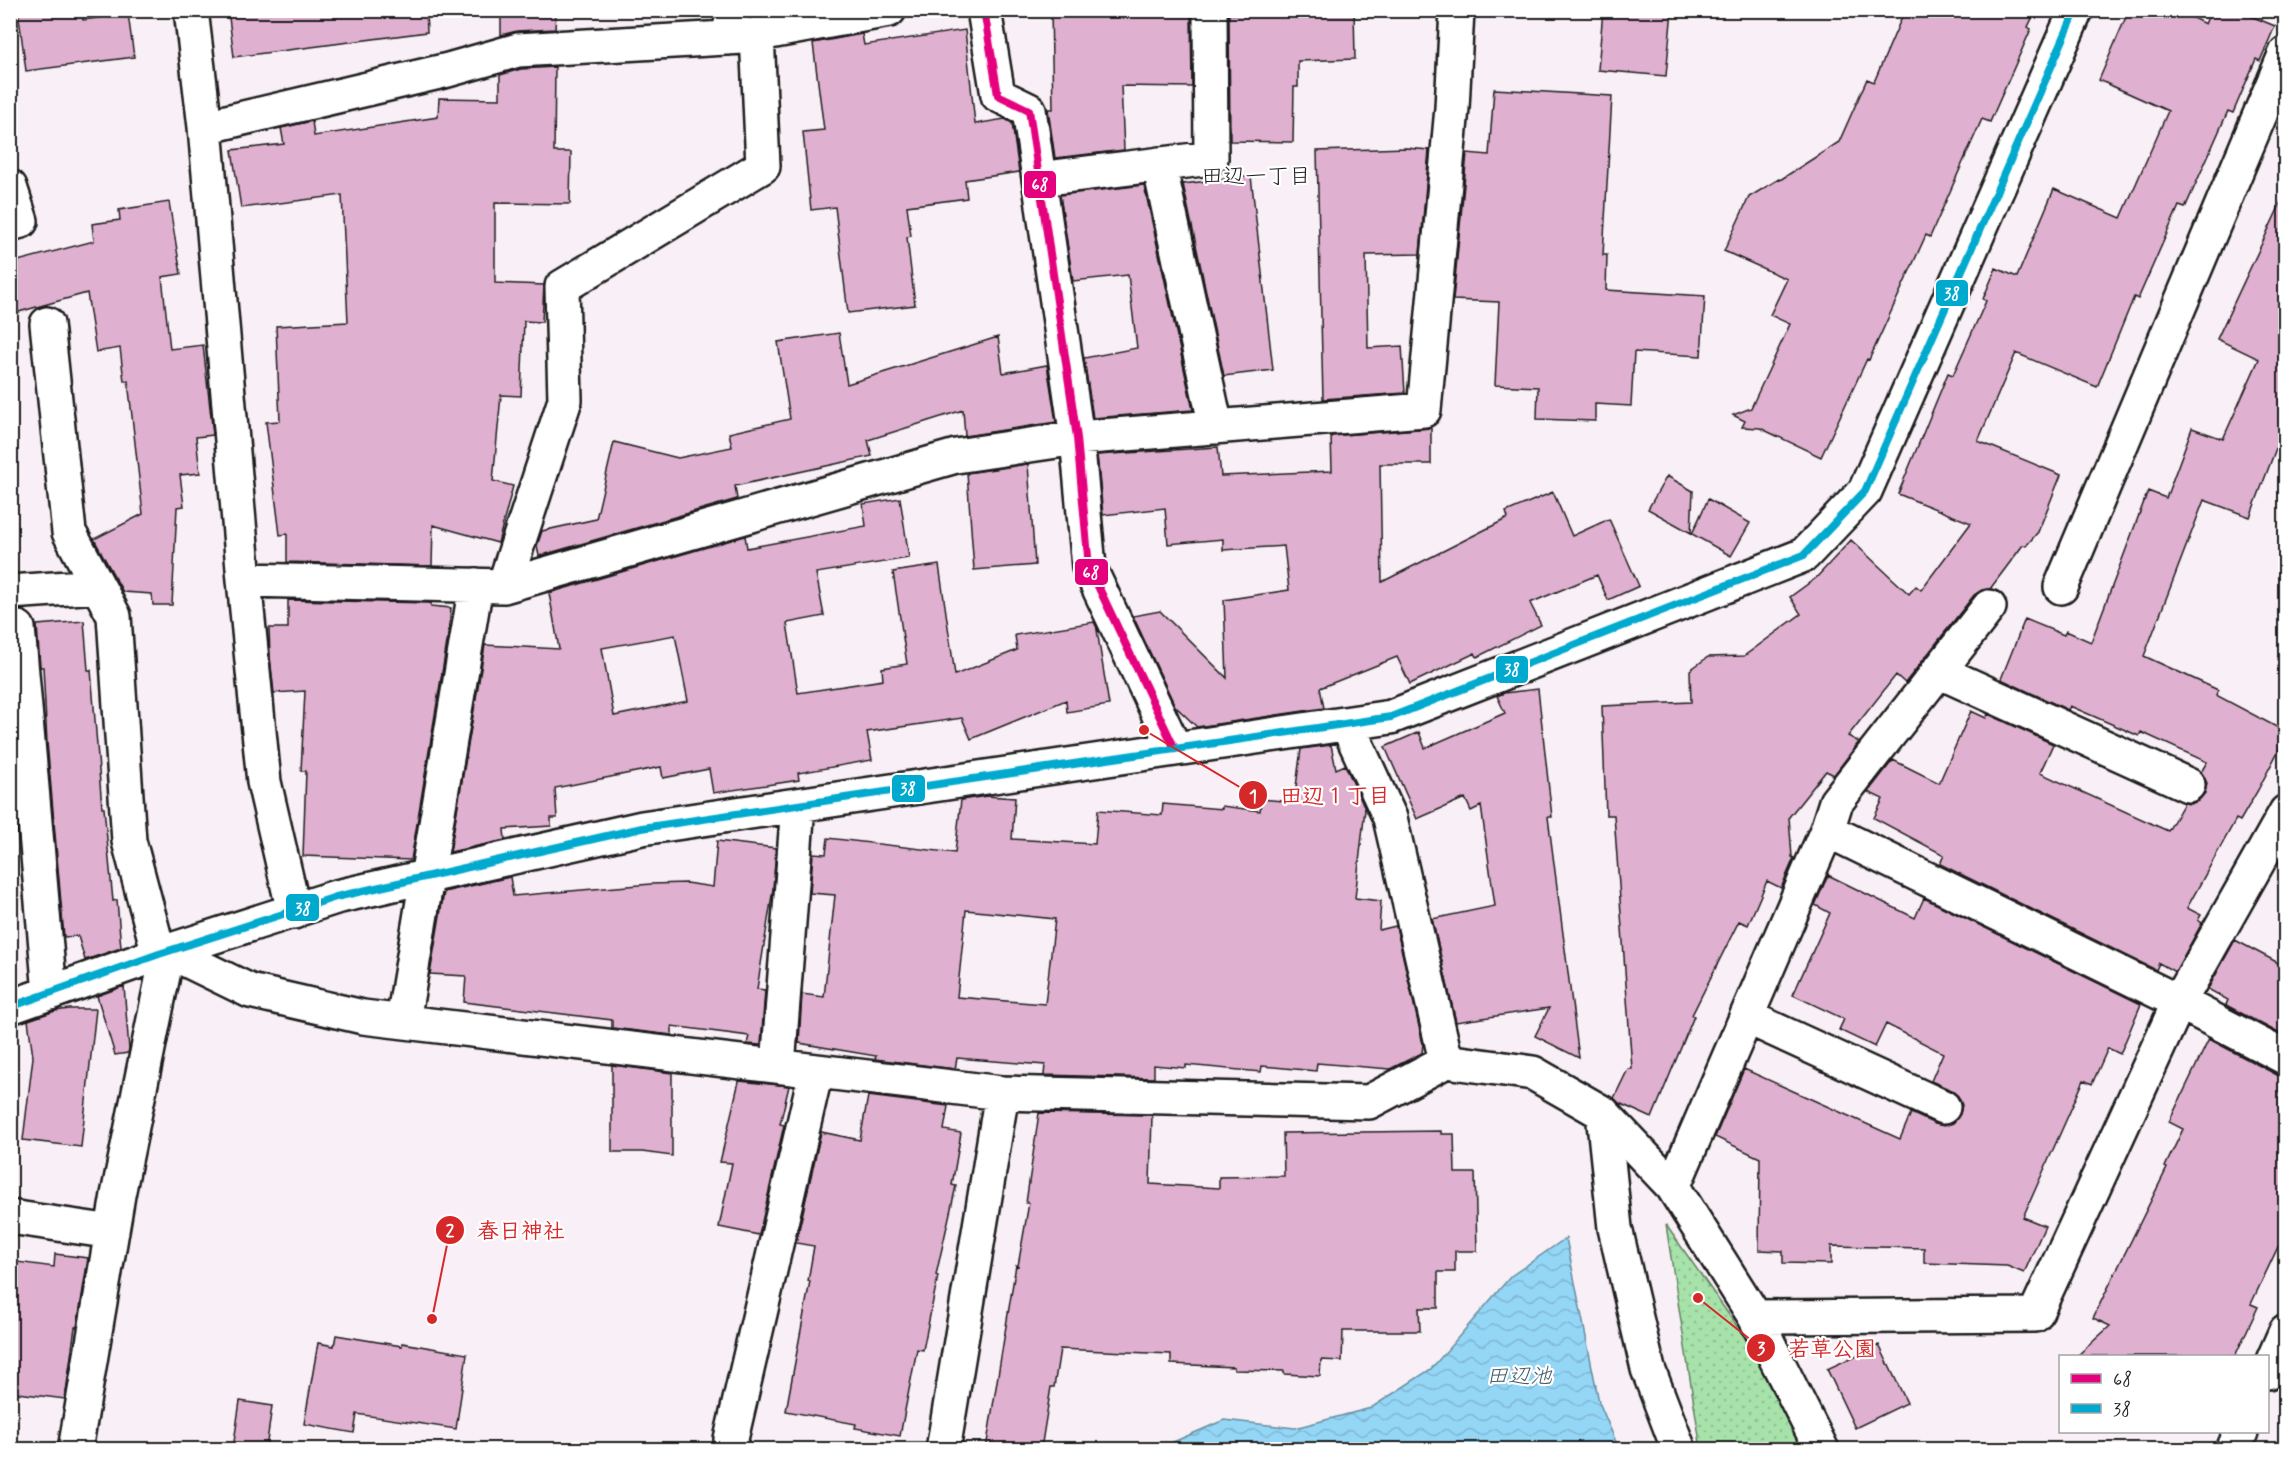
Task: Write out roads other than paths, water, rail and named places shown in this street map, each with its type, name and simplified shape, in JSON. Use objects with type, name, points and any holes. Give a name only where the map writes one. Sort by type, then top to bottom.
[{"type":"street","points":[[191,10],[205,127],[264,782],[294,912]]},
{"type":"street","points":[[205,127],[448,70],[518,50],[740,28],[889,10]]},
{"type":"street","points":[[984,10],[999,95],[1029,110],[1077,438],[1089,567],[1175,749]]},
{"type":"street","points":[[1039,178],[1211,158],[1210,10]]},
{"type":"street","points":[[244,580],[490,585],[956,456],[1077,438],[1424,410],[1452,108],[1457,10]]},
{"type":"street","points":[[10,1007],[163,953],[336,897],[642,828],[1391,717],[1804,555],[1865,491],[2076,10]]},
{"type":"street","points":[[403,1021],[428,876],[490,585],[565,400],[562,287],[763,166],[740,28]]},
{"type":"street","points":[[2061,587],[2286,53]]},
{"type":"street","points":[[1159,164],[1216,427]]},
{"type":"street","points":[[10,187],[21,221],[10,224]]},
{"type":"street","points":[[47,324],[69,532],[114,616],[129,840],[163,953],[75,1449]]},
{"type":"street","points":[[10,592],[98,586]]},
{"type":"street","points":[[1673,1187],[1827,830],[1836,802],[1989,607]]},
{"type":"street","points":[[18,628],[50,993]]},
{"type":"street","points":[[1938,671],[2188,785]]},
{"type":"street","points":[[1347,724],[1389,818],[1446,1061]]},
{"type":"street","points":[[778,1066],[798,805]]},
{"type":"street","points":[[1755,1317],[2036,1315],[2179,1002],[2286,812]]},
{"type":"street","points":[[1827,830],[2179,1002],[2286,1058]]},
{"type":"street","points":[[163,953],[250,991],[363,1017],[1002,1093],[1370,1102],[1446,1061],[1533,1073],[1603,1113],[1673,1187],[1755,1317],[1822,1449]]},
{"type":"street","points":[[1747,1017],[1943,1107]]},
{"type":"street","points":[[732,1446],[816,1071]]},
{"type":"street","points":[[943,1449],[1002,1093]]},
{"type":"street","points":[[1603,1113],[1616,1228],[1635,1315],[1648,1369],[1679,1449]]},
{"type":"street","points":[[10,1217],[112,1232]]},
{"type":"street","points":[[2269,1370],[2286,1332]]},
{"type":"street","points":[[2233,1449],[2240,1433]]},
{"type":"water","name":"田辺池","points":[[1566,1238],[1599,1402],[1619,1449],[1157,1449],[1224,1420],[1295,1428],[1371,1408],[1431,1369],[1511,1276]]},
{"type":"place","name":"田辺１丁目","points":[[1144,730]]},
{"type":"place","name":"若草公園","points":[[1698,1298]]},
{"type":"place","name":"春日神社","points":[[432,1319]]},
{"type":"district","name":"田辺一丁目","points":[[1256,177]]}]
